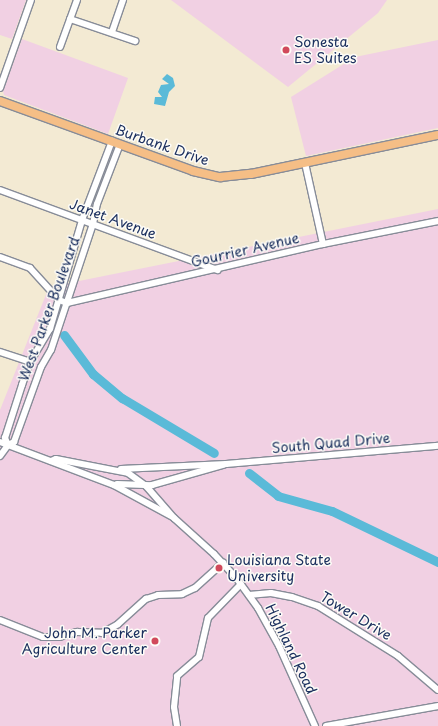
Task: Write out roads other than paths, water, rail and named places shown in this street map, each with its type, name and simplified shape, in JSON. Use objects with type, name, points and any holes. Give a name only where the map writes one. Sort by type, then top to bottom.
[{"type":"main road","name":"Burbank Drive","points":[[0,101],[213,176],[240,176],[438,134]]},
{"type":"street","points":[[0,88],[31,0]]},
{"type":"street","points":[[60,47],[77,0]]},
{"type":"street","points":[[112,32],[123,0]]},
{"type":"street","points":[[70,19],[135,41]]},
{"type":"street","name":"West Parker Boulevard","points":[[116,143],[97,204],[93,224],[67,303],[14,442],[8,445],[5,438],[30,362],[50,329],[82,220],[116,143]]},
{"type":"street","points":[[305,163],[323,244]]},
{"type":"street","name":"Janet Avenue","points":[[0,190],[218,270]]},
{"type":"street","name":"Gourrier Avenue","points":[[67,303],[218,270],[323,244],[438,221]]},
{"type":"street","points":[[0,257],[30,268],[59,300],[67,303]]},
{"type":"street","points":[[0,352],[30,362]]},
{"type":"street","name":"Highland Road","points":[[0,442],[114,485],[174,518]]},
{"type":"street","points":[[0,456],[8,445]]},
{"type":"street","name":"South Quad Drive","points":[[116,469],[226,464],[438,446]]},
{"type":"street","name":"Highland Road","points":[[51,461],[56,458],[93,467],[116,469],[128,472],[146,486],[174,518],[223,563],[249,595],[270,629],[315,726]]},
{"type":"street","name":"South Quad Drive","points":[[114,485],[146,486],[226,464]]},
{"type":"street","points":[[0,620],[43,637],[59,637],[77,632],[102,633],[118,624],[146,599],[191,590],[223,563]]},
{"type":"street","points":[[176,726],[174,707],[177,676],[199,657],[208,618],[241,584]]},
{"type":"street","name":"Tower Drive","points":[[249,595],[264,593],[292,597],[318,606],[398,656],[438,690]]},
{"type":"street","points":[[326,726],[438,706]]},
{"type":"water","points":[[167,74],[173,78],[175,86],[169,92],[165,106],[154,104],[155,97],[162,97],[158,92],[161,85],[169,84],[162,79]]},
{"type":"waterway","points":[[64,335],[93,374],[122,398],[214,453]]},
{"type":"waterway","points":[[249,473],[278,496],[332,511],[438,562]]},
{"type":"place","name":"Sonesta ES Suites","points":[[286,50]]},
{"type":"place","name":"Louisiana State University","points":[[219,568]]},
{"type":"place","name":"John M. Parker Agriculture Center","points":[[155,641]]}]
